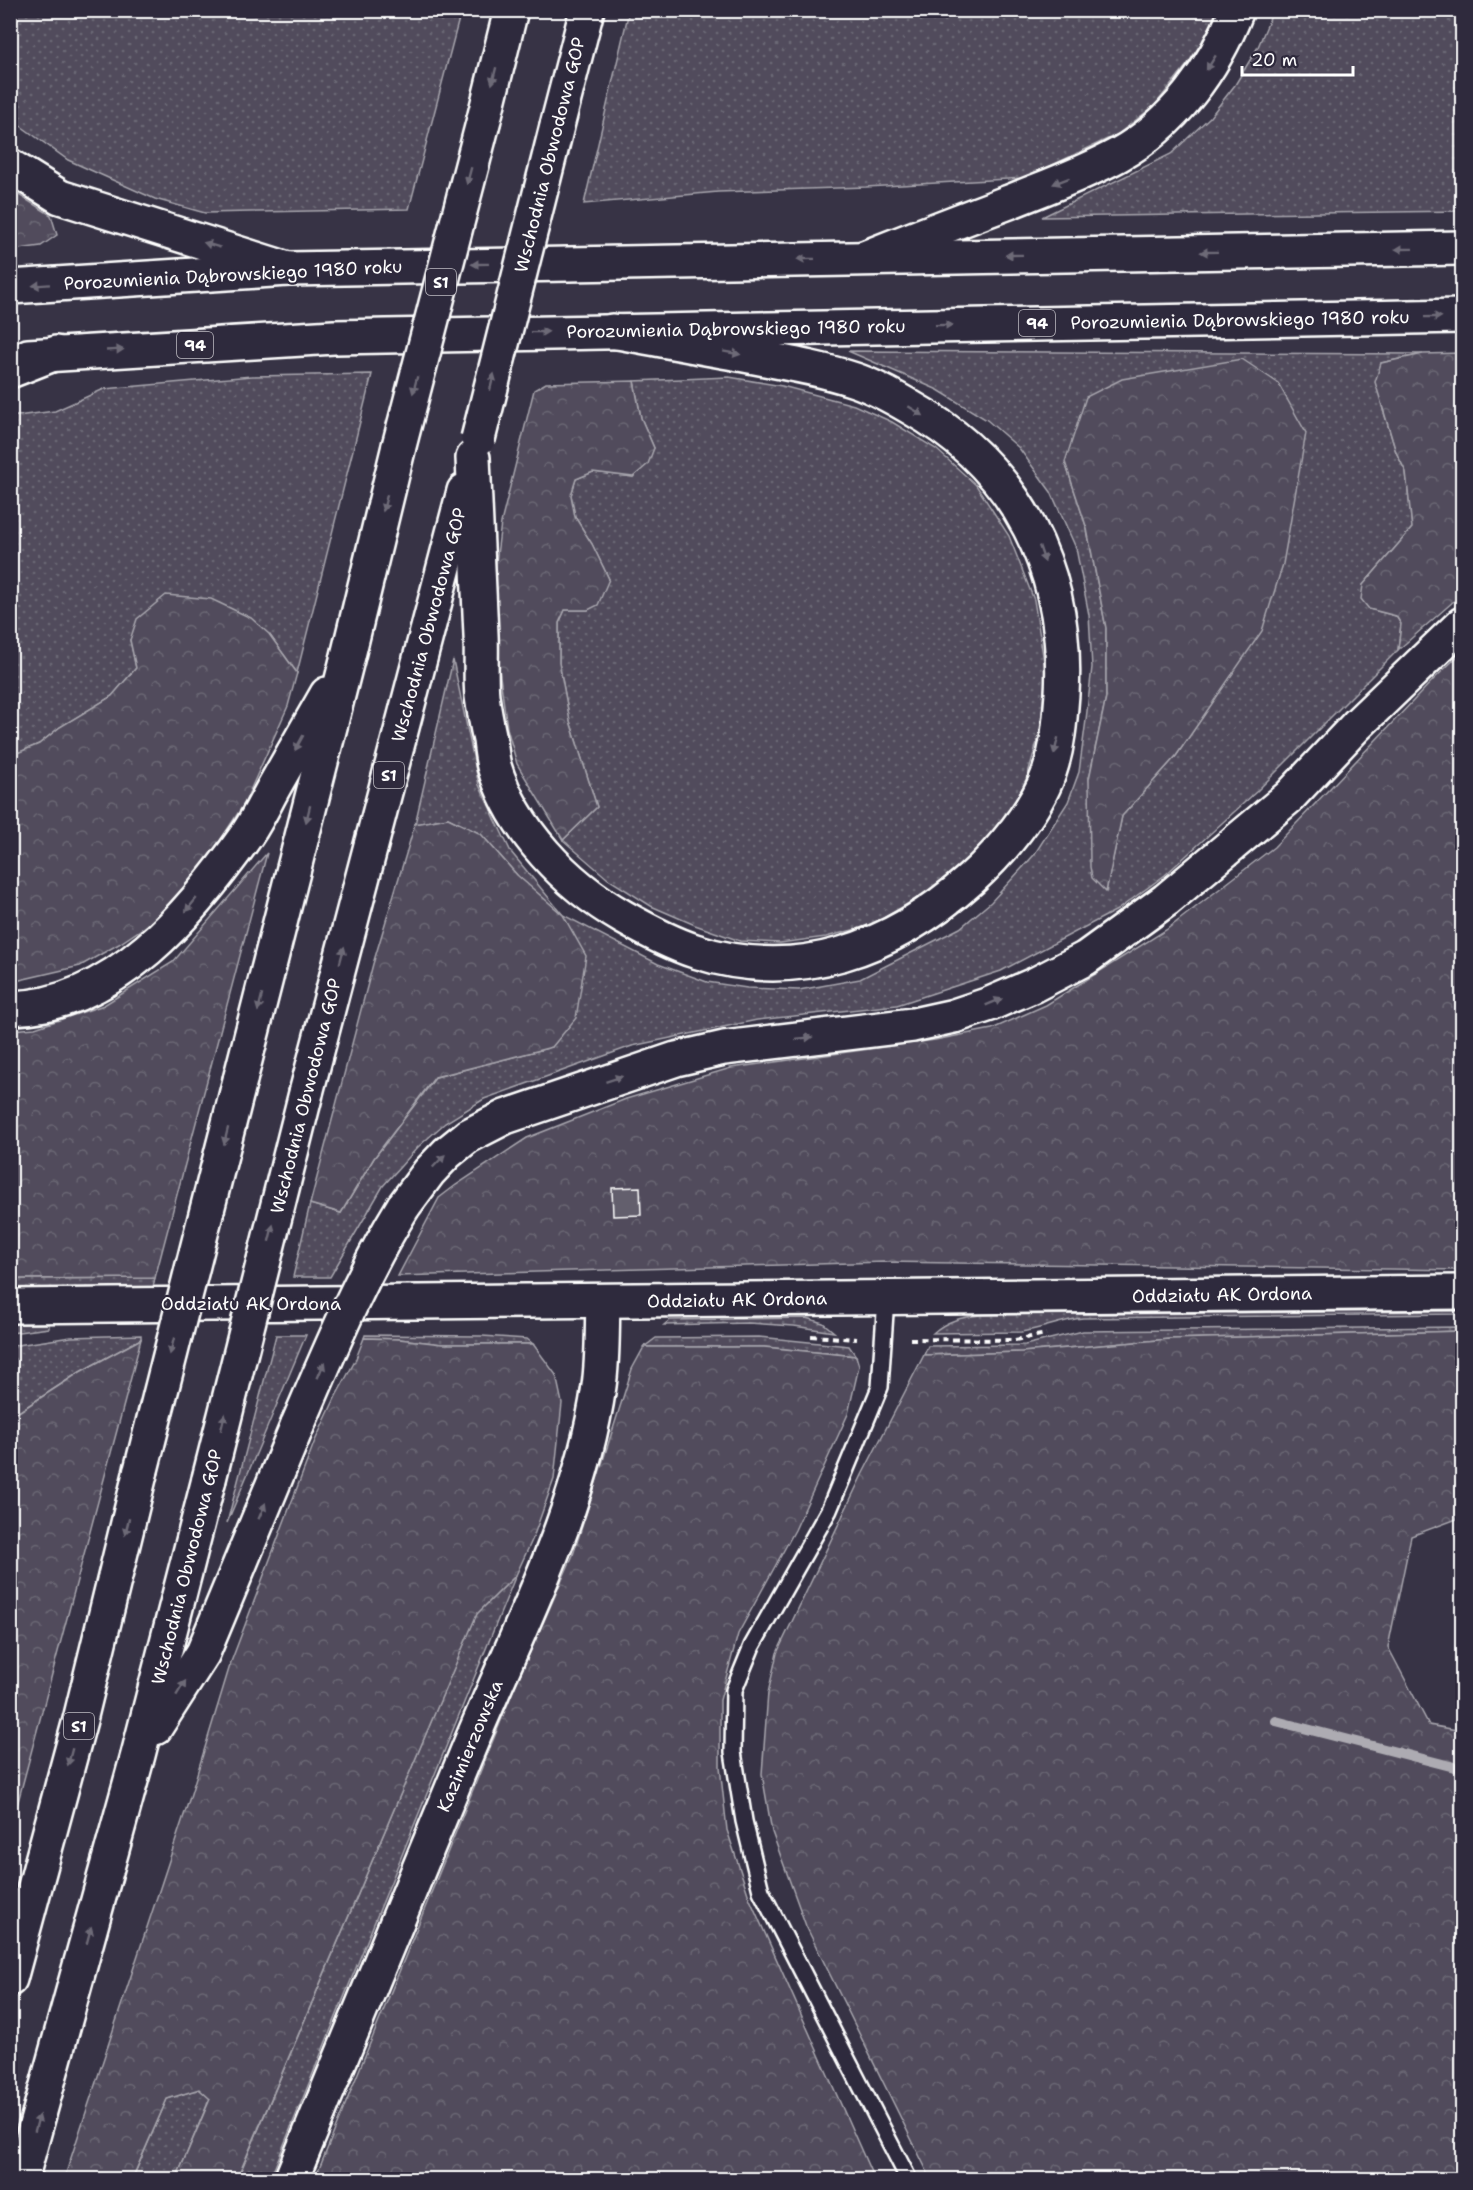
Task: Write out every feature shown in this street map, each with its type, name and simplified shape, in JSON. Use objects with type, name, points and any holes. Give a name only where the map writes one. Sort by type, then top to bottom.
[{"type":"main road","name":"Wschodnia Obwodowa GOP","points":[[21,2180],[138,1755],[306,1093],[476,448],[587,10]]},
{"type":"main road","points":[[864,258],[1081,174],[1120,154],[1148,134],[1180,106],[1220,48],[1237,10]]},
{"type":"main road","name":"S1","points":[[10,1979],[80,1719],[399,446],[484,119],[506,18]]},
{"type":"main road","points":[[10,166],[60,196],[288,269]]},
{"type":"main road","name":"Porozumienia Dąbrowskiego 1980 roku","points":[[10,287],[288,269],[1462,248]]},
{"type":"main road","name":"Porozumienia Dąbrowskiego 1980 roku","points":[[10,358],[57,353],[334,337],[1462,316]]},
{"type":"main road","points":[[476,448],[482,693],[494,766],[516,817],[556,866],[599,903],[652,933],[695,952],[747,962],[795,963],[834,957],[882,940],[954,894],[987,865],[1021,826],[1048,775],[1060,728],[1063,679],[1062,632],[1058,612],[1041,549],[1013,498],[983,461],[951,434],[911,407],[857,381],[788,363],[612,331]]},
{"type":"main road","points":[[10,370],[57,353]]},
{"type":"main road","points":[[138,1755],[203,1653],[339,1327],[385,1236],[429,1172],[447,1153],[468,1136],[505,1117],[676,1059],[724,1048],[913,1025],[954,1016],[990,1004],[1034,985],[1086,958],[1166,900],[1289,797],[1357,725],[1462,624]]},
{"type":"main road","points":[[10,1008],[21,1008],[58,1000],[100,983],[141,957],[188,910],[249,832],[348,656]]},
{"type":"main road","name":"Oddziału AK Ordona","points":[[10,1306],[1462,1292]]},
{"type":"main road","name":"Kazimierzowska","points":[[291,2180],[561,1529],[584,1454],[599,1389],[603,1301]]},
{"type":"lane","points":[[886,1298],[880,1387],[829,1510],[752,1646],[734,1690],[734,1752],[744,1821],[762,1891],[909,2180]]},
{"type":"green space","points":[[629,10],[1218,11],[1209,31],[1187,65],[1155,105],[1118,134],[1025,178],[718,192],[584,204]]},
{"type":"green space","points":[[10,11],[461,11],[409,209],[205,213],[155,199],[68,160],[18,124],[11,115]]},
{"type":"green space","points":[[1273,11],[1462,11],[1462,211],[1042,217],[1171,154],[1210,117],[1235,85],[1258,47]]},
{"type":"green space","points":[[11,190],[51,215],[57,235],[41,246],[11,250]]},
{"type":"green space","points":[[848,351],[1423,354],[1381,363],[1381,403],[1396,452],[1406,472],[1412,528],[1363,585],[1369,609],[1396,616],[1401,624],[1398,650],[1256,792],[1165,875],[1117,910],[1001,971],[897,1005],[757,1020],[632,1046],[484,1099],[445,1123],[418,1147],[383,1186],[330,1277],[293,1277],[310,1204],[341,1213],[374,1158],[436,1077],[552,1047],[517,875],[481,834],[448,818],[415,824],[453,660],[479,785],[511,852],[563,915],[658,964],[707,982],[747,988],[799,990],[860,979],[960,928],[991,902],[1034,855],[1068,802],[1079,772],[1092,667],[1089,615],[1076,548],[1051,492],[1019,448],[987,420],[938,390]],"holes":[[[1065,462],[1212,703],[1176,756],[1122,816],[1106,891],[1089,779],[1106,697],[1106,628],[1087,529]]]},
{"type":"green space","points":[[1462,353],[1462,594],[1398,650],[1401,624],[1396,616],[1369,609],[1361,599],[1363,585],[1412,528],[1406,472],[1396,452],[1375,382],[1381,363],[1423,354]]},
{"type":"green space","points":[[1242,359],[1278,383],[1306,433],[1283,564],[1262,631],[1176,756],[1122,816],[1106,892],[1092,878],[1090,867],[1089,779],[1106,697],[1106,628],[1087,529],[1065,462],[1086,397],[1122,379]]},
{"type":"green space","points":[[372,374],[297,673],[269,634],[130,640],[136,668],[112,696],[60,727],[39,744],[11,756],[10,417],[55,411],[104,389],[252,376]]},
{"type":"green space","points":[[729,377],[782,386],[854,405],[892,422],[936,449],[976,485],[1009,536],[1034,600],[1046,674],[1040,732],[1027,777],[1013,809],[997,831],[951,878],[872,925],[826,937],[780,943],[740,941],[695,925],[651,906],[608,879],[563,840],[597,807],[570,721],[559,663],[559,623],[565,610],[588,610],[609,579],[592,544],[575,517],[571,495],[576,479],[593,472],[633,477],[654,448],[641,418],[634,381]]},
{"type":"green space","points":[[634,381],[641,418],[654,448],[648,464],[633,477],[593,472],[576,479],[571,495],[575,517],[592,544],[609,579],[598,605],[588,610],[565,610],[559,623],[559,663],[570,721],[597,807],[563,840],[517,764],[507,728],[494,632],[495,571],[501,523],[534,390],[546,383]]},
{"type":"green space","points":[[166,595],[211,599],[251,618],[269,634],[297,673],[288,706],[244,804],[206,862],[155,920],[80,966],[11,982],[10,756],[39,744],[60,727],[112,696],[136,668],[130,640],[137,619]]},
{"type":"green space","points":[[1462,652],[1462,1270],[885,1262],[398,1276],[439,1198],[527,1138],[626,1099],[731,1068],[935,1040],[992,1029],[1046,1005],[1166,930],[1274,847]]},
{"type":"green space","points":[[448,818],[481,834],[517,875],[563,915],[586,956],[576,1018],[552,1047],[435,1077],[374,1158],[341,1213],[310,1204],[373,964],[415,824]]},
{"type":"green space","points":[[267,853],[155,1278],[11,1279],[11,1030],[35,1028],[104,1005],[173,962]]},
{"type":"green space","points":[[155,1278],[153,1287],[11,1289],[10,1279]]},
{"type":"green space","points":[[1462,1311],[1462,1314],[1083,1318],[1021,1332],[933,1333],[943,1325],[955,1320],[980,1315]]},
{"type":"green space","points":[[806,1318],[823,1323],[834,1332],[749,1323],[664,1325],[670,1320]]},
{"type":"green space","points":[[11,1324],[49,1324],[49,1328],[11,1333]]},
{"type":"green space","points":[[1462,1327],[1462,1331],[1170,1339],[1022,1352],[924,1355],[928,1346],[1025,1345],[1083,1331]]},
{"type":"green space","points":[[1462,1331],[1462,1484],[1457,1519],[1411,1536],[1388,1647],[1429,1725],[1462,1731],[1462,2179],[931,2179],[806,1926],[772,1832],[762,1774],[768,1693],[777,1653],[862,1475],[924,1355],[1022,1352],[1170,1339]]},
{"type":"green space","points":[[141,1335],[141,1339],[80,1372],[11,1417],[11,1346],[71,1337]]},
{"type":"green space","points":[[276,1335],[306,1335],[227,1523]]},
{"type":"green space","points":[[365,1335],[482,1336],[527,1339],[533,1344],[442,1344],[364,1338]]},
{"type":"green space","points":[[759,1337],[849,1346],[856,1356],[764,1347],[644,1347],[656,1338]]},
{"type":"green space","points":[[364,1338],[442,1344],[533,1344],[556,1375],[562,1403],[554,1479],[533,1538],[516,1575],[477,1614],[237,2179],[176,2179],[210,2099],[199,2089],[167,2099],[132,2179],[64,2179],[190,1797],[231,1662],[314,1443]]},
{"type":"green space","points":[[141,1339],[11,1828],[11,1417],[80,1372]]},
{"type":"green space","points":[[644,1347],[764,1347],[856,1356],[859,1366],[848,1414],[795,1530],[738,1634],[720,1700],[720,1767],[727,1830],[749,1897],[874,2179],[315,2179],[513,1691],[573,1555],[632,1369]]},
{"type":"green space","points":[[516,1575],[270,2179],[237,2180],[477,1613]]},
{"type":"green space","points":[[199,2089],[210,2098],[176,2179],[132,2180],[167,2099]]},
{"type":"building","points":[[640,1187],[641,1215],[613,1216],[612,1188]]},
{"type":"building","points":[[1462,1678],[1462,1708],[1459,1707]]},
{"type":"waterway","points":[[1276,1721],[1462,1769]]}]
